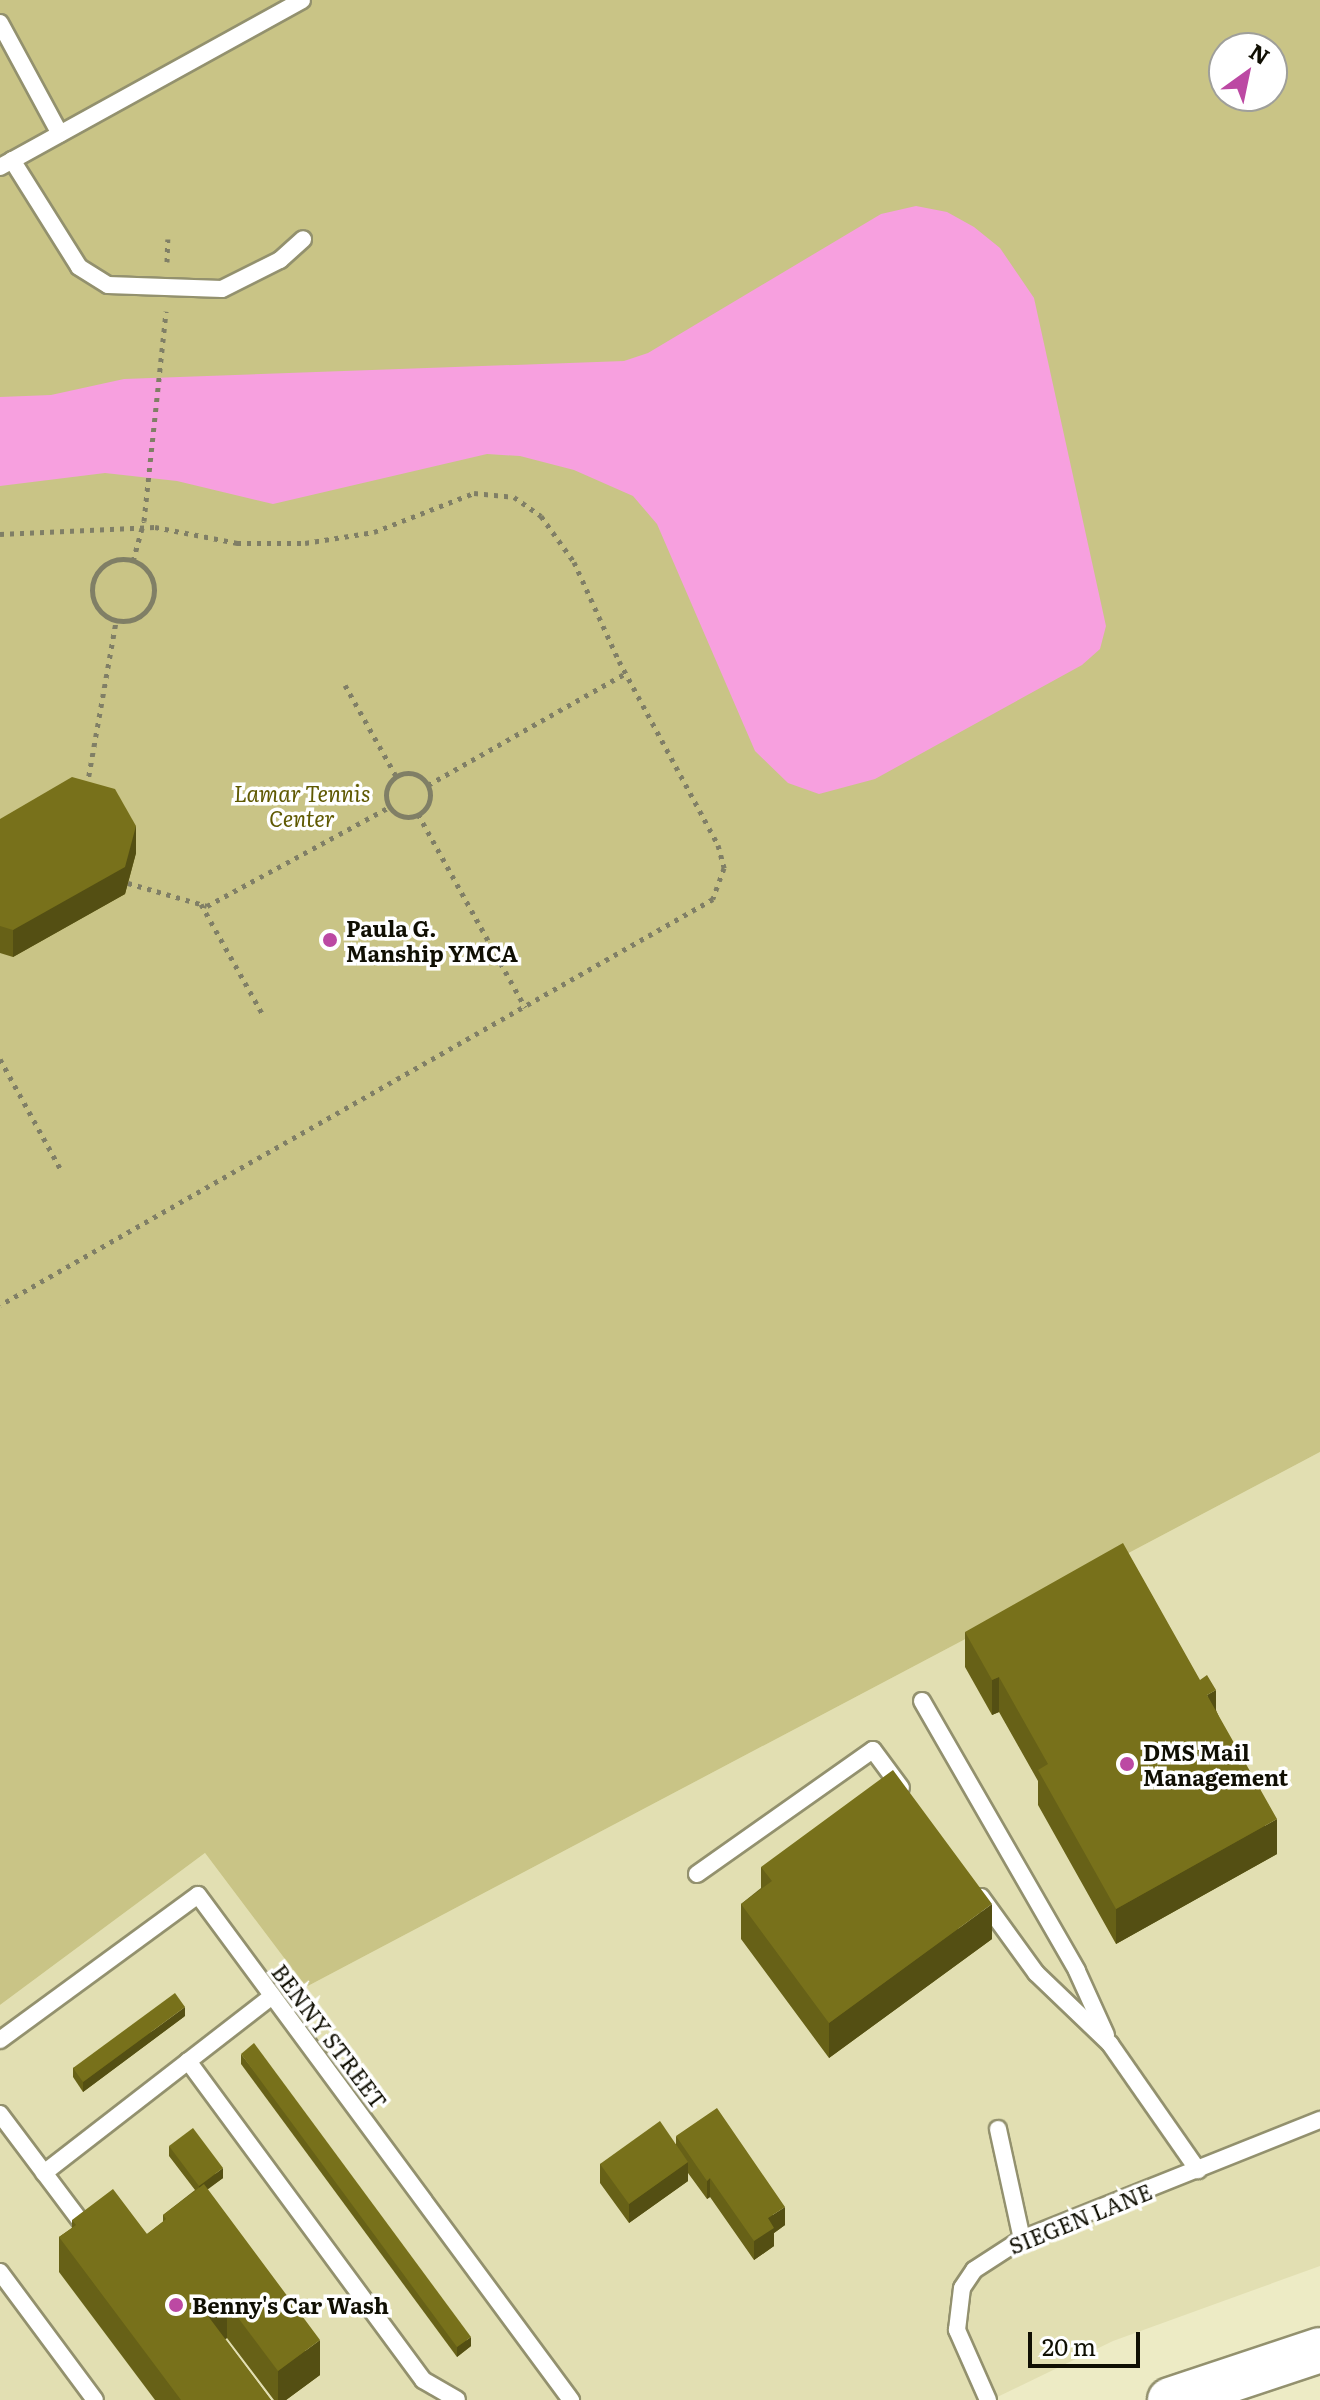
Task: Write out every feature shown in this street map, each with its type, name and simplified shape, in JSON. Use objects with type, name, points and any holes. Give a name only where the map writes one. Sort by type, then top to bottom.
[{"type":"main road","points":[[1170,2400],[1320,2350]]},
{"type":"lane","points":[[302,0],[6,164],[73,259],[108,285],[222,289],[280,260],[303,239]]},
{"type":"lane","points":[[0,23],[60,134]]},
{"type":"lane","points":[[922,1701],[1077,1971],[1110,2044],[1198,2170]]},
{"type":"lane","points":[[697,1874],[873,1750],[909,1800]]},
{"type":"lane","points":[[973,1886],[1036,1973],[1110,2044]]},
{"type":"lane","name":"BENNY STREET","points":[[0,2040],[198,1895],[571,2400]]},
{"type":"lane","points":[[44,2173],[272,1996]]},
{"type":"lane","points":[[188,2061],[423,2380],[457,2400]]},
{"type":"lane","points":[[0,2114],[94,2238]]},
{"type":"lane","name":"SIEGEN LANE","points":[[988,2400],[964,2351],[956,2313],[962,2288],[974,2270],[1022,2239],[1320,2120]]},
{"type":"lane","points":[[998,2129],[1022,2239]]},
{"type":"lane","points":[[0,2272],[95,2400]]},
{"type":"path","points":[[133,561],[143,524],[167,306]]},
{"type":"path","points":[[0,534],[143,524],[237,543],[305,543],[374,532],[474,493],[514,497],[541,516],[567,550],[626,673],[718,845],[723,881],[713,899],[0,1305]]},
{"type":"path","points":[[112,560],[133,561],[154,583],[152,603],[138,618],[116,621],[94,603],[92,583],[112,560]]},
{"type":"path","points":[[86,791],[116,621]]},
{"type":"path","points":[[428,785],[626,673]]},
{"type":"path","points":[[345,685],[396,776]]},
{"type":"path","points":[[410,773],[428,785],[430,800],[418,814],[400,816],[389,807],[385,794],[396,776],[410,773]]},
{"type":"path","points":[[128,883],[207,906],[389,807]]},
{"type":"path","points":[[418,814],[525,1007]]},
{"type":"path","points":[[200,904],[263,1015]]},
{"type":"path","points":[[0,1059],[62,1172]]},
{"type":"shaded area","points":[[916,206],[947,212],[974,227],[1000,248],[1034,298],[1106,626],[1100,649],[1082,665],[875,779],[819,794],[788,783],[755,751],[657,524],[633,496],[574,470],[520,456],[487,454],[273,504],[177,481],[105,473],[0,486],[0,397],[51,395],[124,379],[624,361],[648,353],[881,214]]},
{"type":"shaded area","points":[[1320,1452],[1320,2266],[1113,2341],[991,2400],[0,2400],[0,2005],[205,1853],[306,1987]]},
{"type":"green space","name":"Lamar Tennis Center","points":[[0,0],[1320,0],[1320,1452],[306,1987],[205,1853],[0,2005]]},
{"type":"building","points":[[72,777],[115,789],[136,826],[125,867],[13,930],[0,926],[0,819]]},
{"type":"building","name":"DMS Mail Management","points":[[1123,1543],[1200,1680],[1207,1675],[1216,1690],[1207,1695],[1277,1819],[1116,1909],[1038,1770],[1048,1764],[999,1677],[992,1680],[965,1632]]},
{"type":"building","points":[[893,1770],[992,1904],[829,2023],[741,1904],[772,1881],[761,1867]]},
{"type":"building","points":[[175,1993],[185,2007],[83,2082],[73,2068]]},
{"type":"building","points":[[254,2043],[471,2337],[457,2347],[241,2054]]},
{"type":"building","points":[[717,2108],[785,2207],[768,2218],[774,2228],[754,2241],[676,2136]]},
{"type":"building","points":[[660,2121],[688,2162],[629,2204],[600,2164]]},
{"type":"building","points":[[193,2128],[223,2168],[199,2186],[169,2146]]},
{"type":"building","name":"Benny's Car Wash","points":[[204,2184],[320,2340],[278,2371],[227,2303],[208,2316],[271,2400],[181,2400],[59,2237],[76,2225],[72,2220],[113,2189],[147,2234],[166,2219],[163,2215]]},
{"type":"place","name":"Paula G. Manship YMCA","points":[[330,940]]},
{"type":"place","name":"DMS Mail Management","points":[[1127,1764]]},
{"type":"place","name":"Benny's Car Wash","points":[[176,2305]]}]
